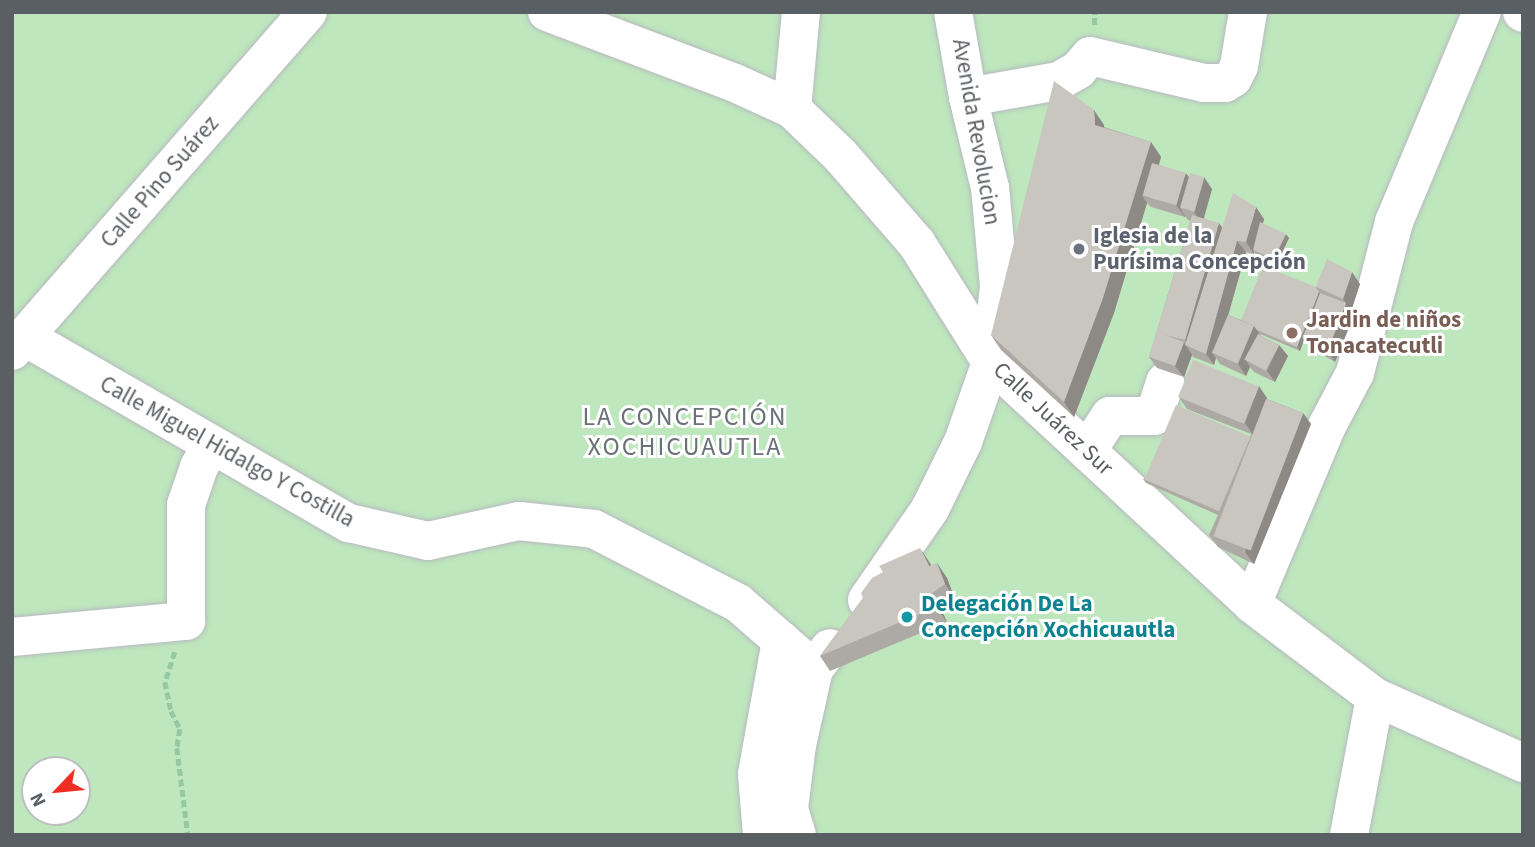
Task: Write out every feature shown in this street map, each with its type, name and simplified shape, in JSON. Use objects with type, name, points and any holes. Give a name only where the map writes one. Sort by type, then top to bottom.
[{"type":"street","name":"Calle Pino Suárez","points":[[19,344],[308,12]]},
{"type":"street","name":"Calle Juárez Sur","points":[[547,12],[735,83],[792,109],[840,155],[918,244],[991,362],[1252,604],[1375,697],[1523,762]]},
{"type":"street","points":[[792,109],[801,12]]},
{"type":"street","name":"Avenida Revolucion","points":[[797,835],[789,808],[797,745],[814,669],[891,568],[930,509],[963,442],[991,362],[999,285],[990,188],[968,97],[953,12]]},
{"type":"street","points":[[968,97],[1059,81],[1078,70],[1090,56],[1204,83],[1224,83],[1233,78],[1239,66],[1248,12]]},
{"type":"street","points":[[1252,604],[1327,426],[1354,373],[1394,222],[1482,12]]},
{"type":"street","name":"Calle Miguel Hidalgo Y Costilla","points":[[19,344],[212,444],[349,523],[400,537],[428,541],[519,521],[594,529],[738,603],[814,669]]},
{"type":"street","points":[[1087,451],[1110,416],[1154,416],[1166,382]]},
{"type":"street","points":[[12,637],[186,621],[186,505],[199,467],[212,444]]},
{"type":"street","points":[[762,835],[757,774],[781,640]]},
{"type":"street","points":[[1349,835],[1375,697]]},
{"type":"path","points":[[186,621],[165,682],[171,711],[180,729],[177,748],[188,835]]},
{"type":"green space","points":[[12,12],[1523,12],[1523,835],[12,835]]},
{"type":"building","name":"Iglesia de la Purísima Concepción","points":[[1054,81],[1094,110],[1095,125],[1151,142],[1103,298],[1064,402],[991,335]]},
{"type":"building","points":[[1152,163],[1186,173],[1176,205],[1143,196]]},
{"type":"building","points":[[1190,173],[1204,177],[1194,212],[1180,208]]},
{"type":"building","points":[[1233,193],[1256,207],[1246,242],[1237,241],[1206,354],[1185,345]]},
{"type":"building","points":[[1192,215],[1219,223],[1185,340],[1165,335],[1184,342],[1175,366],[1149,357]]},
{"type":"building","points":[[1260,222],[1286,234],[1274,259],[1253,250]]},
{"type":"building","points":[[1327,259],[1352,272],[1343,299],[1316,287]]},
{"type":"building","points":[[1263,266],[1316,287],[1319,292],[1297,347],[1241,320]]},
{"type":"building","points":[[1320,293],[1346,303],[1329,348],[1303,338]]},
{"type":"building","points":[[1228,315],[1254,326],[1238,364],[1212,353]]},
{"type":"building","points":[[1258,334],[1279,345],[1266,371],[1244,360]]},
{"type":"building","points":[[1193,360],[1259,387],[1244,424],[1178,397]]},
{"type":"building","points":[[1266,399],[1303,413],[1251,551],[1213,536]]},
{"type":"building","points":[[1176,405],[1251,437],[1219,511],[1144,480]]},
{"type":"building","points":[[920,548],[929,566],[937,563],[945,584],[931,594],[936,607],[820,656],[863,598],[861,593],[872,578],[883,572],[879,566]]},
{"type":"place","name":"Iglesia de la Purísima Concepción","points":[[1079,249]]},
{"type":"place","name":"Jardin de niños Tonacatecutli","points":[[1292,333]]},
{"type":"place","name":"Delegación De La Concepción Xochicuautla","points":[[907,617]]},
{"type":"district","name":"LA CONCEPCIÓN XOCHICUAUTLA","points":[[685,432]]}]
